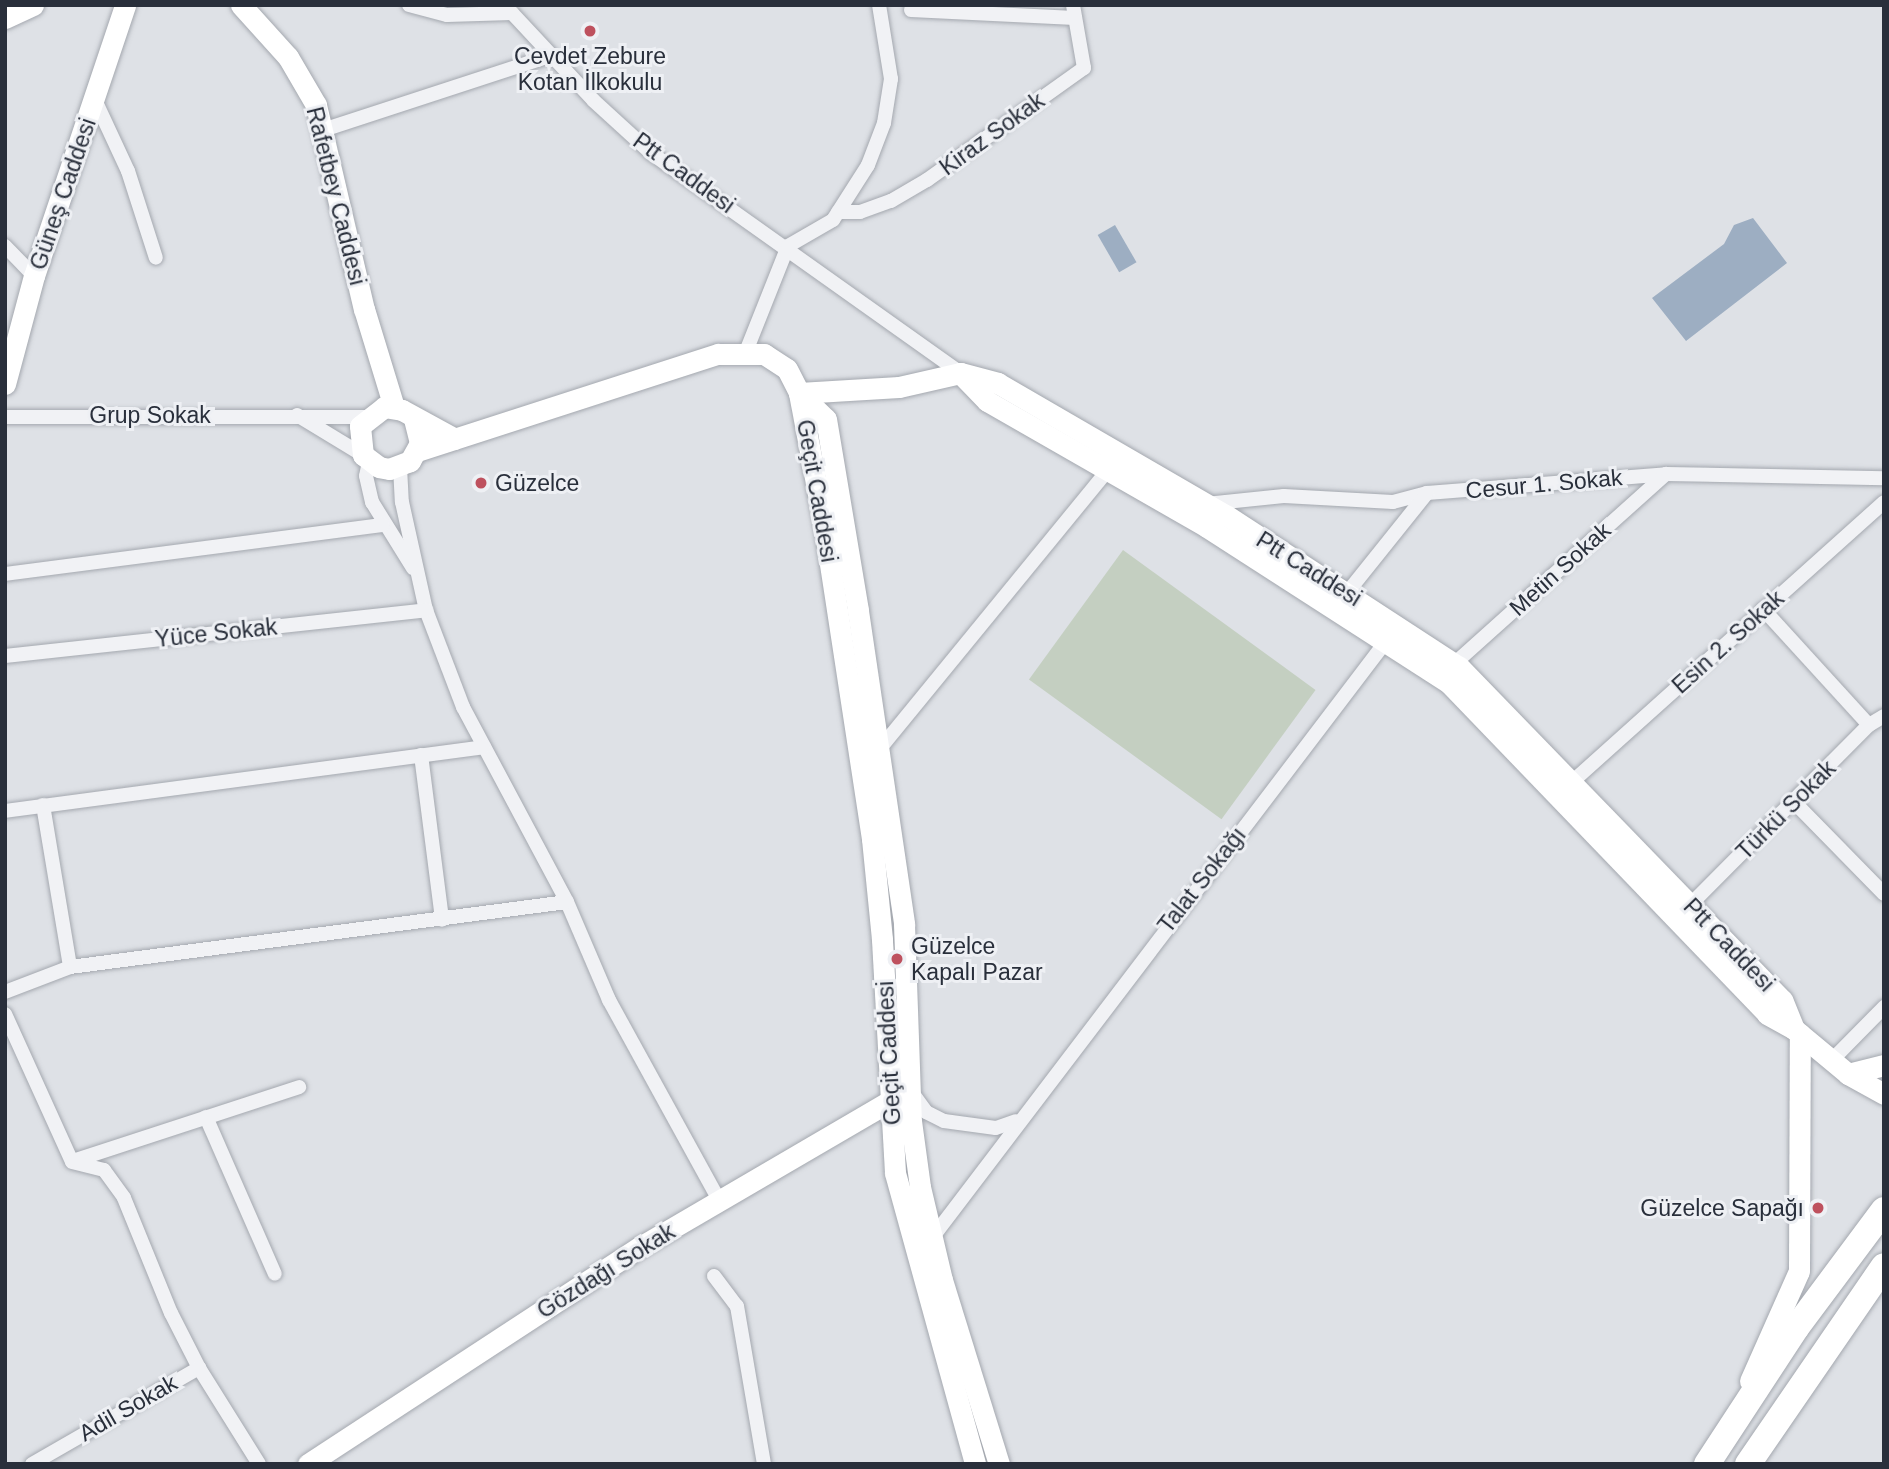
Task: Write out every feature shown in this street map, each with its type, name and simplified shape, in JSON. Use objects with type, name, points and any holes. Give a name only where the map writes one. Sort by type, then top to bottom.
[{"type":"highway","points":[[1707,1464],[1831,1279],[1884,1210]]},
{"type":"highway","points":[[1748,1464],[1884,1266]]},
{"type":"main road","points":[[5,18],[33,5]]},
{"type":"main road","name":"Güneş Caddesi","points":[[5,384],[34,276],[125,5]]},
{"type":"main road","name":"Rafetbey Caddesi","points":[[240,5],[288,57],[316,105],[365,309],[394,407]]},
{"type":"main road","points":[[455,439],[394,407],[384,407],[366,417],[358,436],[366,458],[389,469],[400,467],[417,452],[718,354],[764,354],[787,369],[799,393],[899,387],[960,373]]},
{"type":"main road","name":"Ptt Caddesi","points":[[960,373],[987,401],[1108,470],[1428,667],[1469,702],[1767,1014],[1797,1032]]},
{"type":"main road","name":"Ptt Caddesi","points":[[960,373],[998,383],[1206,504],[1454,664],[1782,1000],[1797,1032]]},
{"type":"main road","name":"Geçit Caddesi","points":[[799,393],[826,419],[904,924],[898,1186],[975,1464]]},
{"type":"main road","name":"Geçit Caddesi","points":[[799,393],[872,839],[901,1094],[932,1238],[999,1464]]},
{"type":"main road","points":[[414,419],[420,435],[417,452]]},
{"type":"main road","points":[[1797,1032],[1839,1068],[1884,1094]]},
{"type":"main road","points":[[1729,1428],[1799,1272],[1797,1032]]},
{"type":"main road","points":[[1839,1068],[1884,1065]]},
{"type":"main road","name":"Gözdağı Sokak","points":[[308,1464],[719,1200],[901,1094]]},
{"type":"street","name":"Ptt Caddesi","points":[[409,5],[447,15],[509,9],[549,56],[651,153],[788,246],[960,373]]},
{"type":"street","points":[[745,354],[788,246],[833,220],[868,165],[884,123],[891,79],[879,5]]},
{"type":"street","points":[[911,10],[1074,12]]},
{"type":"street","name":"Kiraz Sokak","points":[[838,212],[860,212],[915,187],[1084,68],[1074,12]]},
{"type":"street","points":[[323,130],[549,56]]},
{"type":"street","points":[[95,100],[128,171],[156,258]]},
{"type":"street","points":[[5,246],[34,276]]},
{"type":"street","points":[[296,414],[366,458],[367,488],[383,525],[417,575]]},
{"type":"street","name":"Grup Sokak","points":[[5,418],[296,414],[366,417]]},
{"type":"street","points":[[400,467],[402,502],[426,610],[463,707],[567,902],[609,1000],[719,1200]]},
{"type":"street","points":[[878,751],[1108,470]]},
{"type":"street","name":"Cesur 1. Sokak","points":[[1206,504],[1284,496],[1393,502],[1427,493],[1666,474],[1884,478]]},
{"type":"street","name":"Metin Sokak","points":[[1454,664],[1666,474]]},
{"type":"street","points":[[1347,593],[1427,493]]},
{"type":"street","name":"Esin 2. Sokak","points":[[1572,782],[1884,502]]},
{"type":"street","points":[[5,574],[383,525]]},
{"type":"street","points":[[1763,609],[1869,725]]},
{"type":"street","name":"Yüce Sokak","points":[[5,656],[426,610]]},
{"type":"street","name":"Talat Sokağı","points":[[932,1238],[1018,1120],[1387,640]]},
{"type":"street","name":"Türkü Sokak","points":[[1690,905],[1795,803],[1869,725],[1884,716]]},
{"type":"street","points":[[5,811],[484,747]]},
{"type":"street","points":[[421,755],[442,920]]},
{"type":"street","points":[[1795,803],[1884,894]]},
{"type":"street","points":[[43,805],[70,967]]},
{"type":"street","points":[[5,992],[70,967],[567,902]]},
{"type":"street","points":[[1839,1068],[1884,1007]]},
{"type":"street","points":[[5,1014],[72,1162]]},
{"type":"street","points":[[72,1162],[299,1087]]},
{"type":"street","points":[[901,1094],[944,1121],[996,1128],[1018,1120]]},
{"type":"street","points":[[206,1117],[275,1274]]},
{"type":"street","points":[[72,1162],[104,1170],[124,1198],[171,1313],[199,1368]]},
{"type":"street","points":[[714,1276],[737,1306],[764,1464]]},
{"type":"street","name":"Adil Sokak","points":[[32,1464],[199,1368],[259,1464]]},
{"type":"green space","points":[[1123,550],[1316,690],[1222,819],[1029,679]]},
{"type":"water","points":[[1753,218],[1787,263],[1686,341],[1652,298],[1724,244],[1734,225]]},
{"type":"water","points":[[1115,225],[1136,262],[1119,272],[1098,235]]},
{"type":"place","name":"Cevdet Zebure Kotan İlkokulu","points":[[590,31]]},
{"type":"place","name":"Güzelce","points":[[481,483]]},
{"type":"place","name":"Güzelce Kapalı Pazar","points":[[897,959]]},
{"type":"place","name":"Güzelce Sapağı","points":[[1818,1208]]}]
